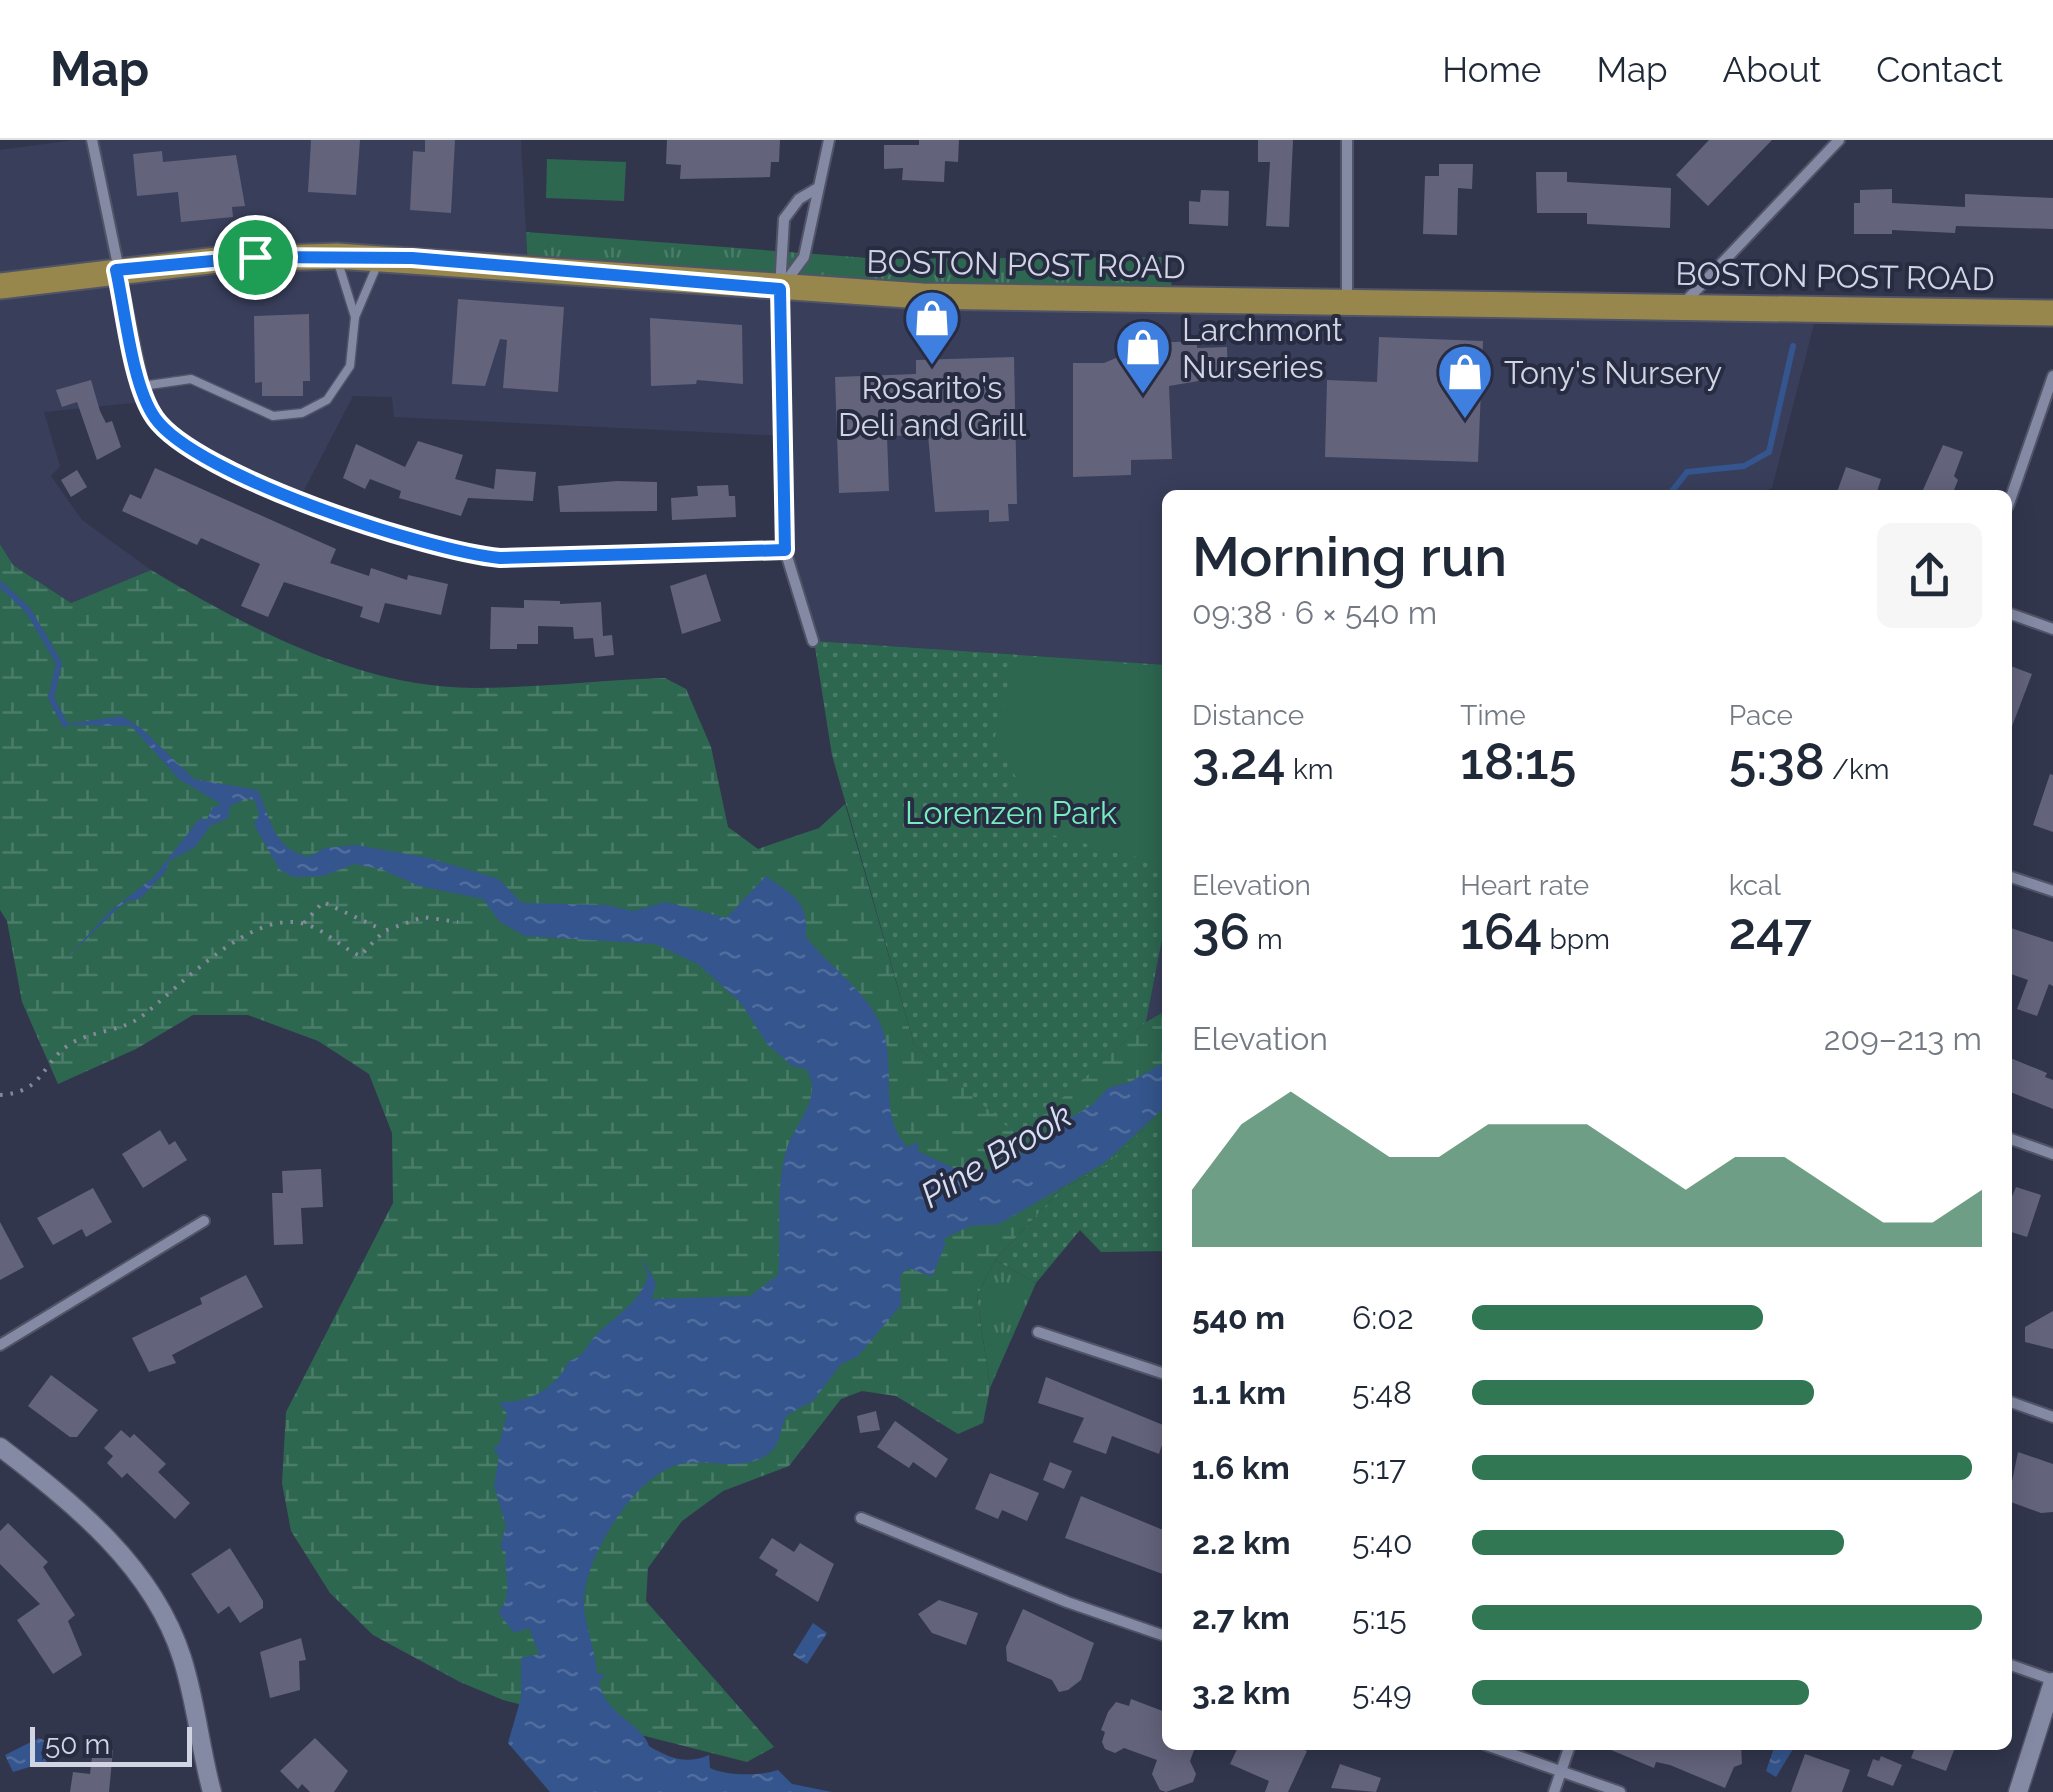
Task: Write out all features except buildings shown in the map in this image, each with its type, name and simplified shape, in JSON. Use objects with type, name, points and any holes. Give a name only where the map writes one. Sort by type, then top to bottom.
[{"type":"main road","name":"BOSTON POST ROAD","points":[[0,286],[116,270],[270,256],[336,256],[922,296],[2053,313]]},
{"type":"street","points":[[92,140],[142,386],[156,420],[166,432],[214,462],[328,512],[464,554],[500,558],[785,550]]},
{"type":"street","points":[[780,289],[804,257],[816,219],[816,188],[829,140]]},
{"type":"street","points":[[1346,140],[1347,302]]},
{"type":"street","points":[[1681,306],[1839,140]]},
{"type":"street","points":[[814,641],[785,550],[780,289],[784,219],[799,199],[816,188]]},
{"type":"street","points":[[2012,494],[2053,376]]},
{"type":"street","points":[[2012,615],[2053,630]]},
{"type":"street","points":[[2012,877],[2053,891]]},
{"type":"street","points":[[2012,1139],[2053,1154]]},
{"type":"street","points":[[0,1345],[204,1222]]},
{"type":"street","points":[[1038,1332],[1162,1373]]},
{"type":"street","points":[[2012,1402],[2053,1417]]},
{"type":"street","points":[[0,1447],[91,1521],[149,1592],[182,1658],[212,1792]]},
{"type":"street","points":[[860,1518],[1067,1602],[1162,1634]]},
{"type":"street","points":[[2012,1666],[2053,1681],[2018,1792]]},
{"type":"street","points":[[1501,1750],[1620,1792]]},
{"type":"street","points":[[1554,1792],[1568,1750]]},
{"type":"lane","points":[[336,256],[355,317]]},
{"type":"lane","points":[[142,386],[191,379],[274,416],[302,414],[327,400],[350,366],[355,317],[380,257]]},
{"type":"path","points":[[304,923],[324,902],[384,931]]},
{"type":"path","points":[[0,1095],[22,1094],[44,1075],[67,1046],[138,1020],[176,984],[273,922],[304,923],[360,956],[384,931],[423,917],[458,922]]},
{"type":"shaded area","points":[[74,140],[521,140],[528,270],[774,295],[1814,324],[1772,488],[1767,490],[1162,490],[1162,665],[814,641],[788,549],[787,436],[394,417],[392,397],[353,396],[301,496],[218,459],[171,431],[142,402],[44,412],[60,466],[51,476],[82,520],[151,570],[71,603],[13,565],[0,544],[0,150]]},
{"type":"shaded area","points":[[1162,940],[1162,1013],[1146,1022]]},
{"type":"green space","points":[[547,159],[626,162],[624,201],[546,198]]},
{"type":"green space","points":[[526,232],[881,259],[1172,257],[1171,306],[528,270]]},
{"type":"green space","points":[[0,544],[13,565],[71,603],[151,570],[264,632],[345,665],[387,677],[473,688],[665,678],[686,689],[711,747],[728,827],[758,849],[819,828],[845,804],[914,1044],[1019,1136],[1146,1022],[1162,1013],[1162,1112],[1103,1168],[1061,1189],[995,1260],[977,1296],[990,1388],[983,1423],[958,1434],[896,1396],[862,1391],[841,1399],[789,1466],[723,1491],[682,1521],[648,1568],[646,1601],[774,1747],[747,1762],[503,1700],[460,1682],[373,1635],[330,1593],[291,1531],[282,1483],[286,1412],[393,1203],[392,1133],[369,1074],[318,1041],[248,1015],[193,1015],[136,1049],[58,1084],[22,1002],[7,921],[0,910]]},
{"type":"green space","name":"Lorenzen Park","points":[[814,641],[1162,665],[1162,940],[1146,1022],[1019,1137],[914,1044],[832,755]]},
{"type":"green space","points":[[1015,659],[1162,666],[1162,864],[1045,833],[995,737]]},
{"type":"green space","points":[[1162,1112],[1162,1251],[1101,1252],[1080,1230],[1036,1283],[995,1260],[1061,1189],[1103,1168]]},
{"type":"green space","points":[[995,1260],[1036,1283],[990,1388],[977,1296]]},
{"type":"water","points":[[122,716],[141,728],[194,779],[258,790],[280,840],[296,853],[308,857],[325,848],[356,845],[429,858],[499,879],[522,903],[606,905],[633,911],[666,902],[726,918],[766,876],[797,900],[805,914],[806,937],[861,994],[878,1020],[887,1049],[890,1107],[898,1134],[907,1147],[919,1142],[918,1151],[962,1172],[977,1173],[1007,1165],[1053,1128],[1092,1105],[1108,1088],[1130,1082],[1162,1064],[1162,1110],[1104,1163],[999,1224],[970,1226],[943,1239],[946,1243],[932,1277],[909,1268],[900,1275],[901,1305],[857,1357],[841,1364],[813,1401],[787,1415],[772,1451],[746,1463],[688,1463],[661,1472],[629,1501],[593,1562],[584,1608],[597,1674],[605,1674],[599,1683],[609,1704],[639,1731],[649,1746],[678,1759],[709,1755],[710,1768],[725,1773],[778,1770],[792,1784],[832,1792],[550,1792],[508,1743],[521,1698],[521,1658],[539,1654],[529,1628],[514,1633],[498,1612],[506,1598],[507,1584],[506,1552],[500,1548],[506,1525],[494,1486],[499,1456],[493,1449],[499,1444],[507,1414],[499,1402],[531,1397],[557,1379],[569,1361],[581,1354],[638,1295],[648,1276],[641,1258],[656,1283],[652,1299],[750,1296],[778,1275],[783,1164],[810,1099],[811,1079],[806,1069],[792,1066],[767,1044],[741,1003],[698,964],[655,944],[525,936],[500,922],[483,899],[419,886],[381,869],[354,864],[323,876],[294,877],[280,870],[254,825],[259,815],[256,802],[248,798],[230,806],[228,818],[210,826],[195,847],[169,861],[166,871],[140,899],[127,901],[66,959],[110,911],[154,877],[199,819],[207,819],[213,807],[221,804],[179,779],[131,726],[59,725]]},
{"type":"water","points":[[813,1623],[827,1633],[807,1664],[793,1655]]},
{"type":"water","points":[[39,1738],[48,1742],[46,1762],[13,1772],[5,1755]]},
{"type":"water","points":[[1773,1750],[1792,1750],[1776,1777],[1766,1771]]},
{"type":"waterway","name":"Pine Brook","points":[[1673,490],[1687,472],[1744,466],[1769,452],[1793,346]]},
{"type":"waterway","points":[[0,584],[28,610],[59,663],[51,698],[65,724]]},
{"type":"place","name":"Rosarito's Deli and Grill","points":[[932,367]]},
{"type":"place","name":"Larchmont Nurseries","points":[[1143,396]]},
{"type":"place","name":"Tony's Nursery","points":[[1465,421]]},
{"type":"route","points":[[255,257],[412,258],[780,289],[785,550],[500,558],[464,554],[344,519],[214,462],[166,432],[147,405],[116,270],[255,257]]}]
